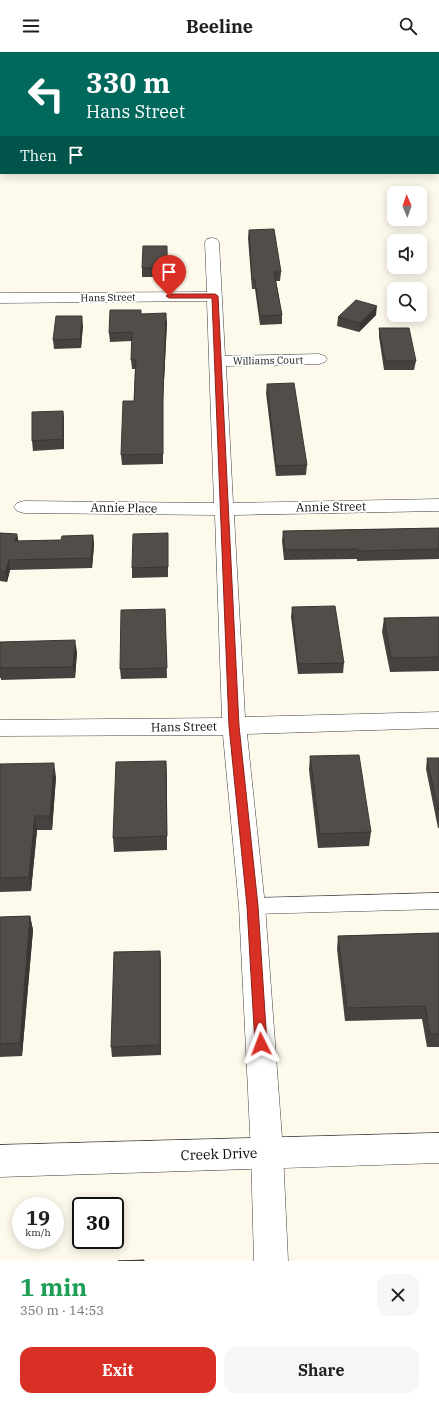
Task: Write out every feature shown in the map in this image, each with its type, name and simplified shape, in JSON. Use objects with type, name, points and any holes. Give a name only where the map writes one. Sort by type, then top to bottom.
[{"type":"street","points":[[212,242],[234,726],[252,906],[267,1152],[271,1261]]},
{"type":"street","name":"Hans Street","points":[[0,298],[215,296]]},
{"type":"street","name":"Williams Court","points":[[217,361],[319,359]]},
{"type":"street","name":"Annie Street","points":[[224,509],[439,505]]},
{"type":"street","name":"Annie Place","points":[[24,507],[224,509]]},
{"type":"street","name":"Hans Street","points":[[0,728],[234,726],[439,720]]},
{"type":"street","name":"Creek Drive","points":[[0,1161],[439,1148]]},
{"type":"lane","points":[[252,906],[439,901]]},
{"type":"building","points":[[274,229],[281,272],[274,272],[282,315],[260,316],[255,280],[252,280],[249,230]]},
{"type":"building","points":[[143,246],[167,246],[167,268],[142,268]]},
{"type":"building","points":[[356,300],[377,306],[360,323],[338,317]]},
{"type":"building","points":[[110,310],[141,310],[141,314],[166,313],[163,391],[163,454],[121,455],[123,401],[134,401],[136,360],[131,360],[132,332],[109,333]]},
{"type":"building","points":[[56,316],[82,316],[80,339],[53,340]]},
{"type":"building","points":[[379,328],[409,328],[416,361],[385,361]]},
{"type":"building","points":[[294,383],[307,465],[276,466],[267,384]]},
{"type":"building","points":[[63,411],[63,439],[32,441],[32,412]]},
{"type":"building","points":[[439,528],[439,549],[358,551],[358,549],[285,550],[283,531]]},
{"type":"building","points":[[0,533],[17,534],[15,541],[61,540],[62,536],[93,535],[91,558],[9,560],[5,572],[0,571]]},
{"type":"building","points":[[168,533],[168,567],[132,568],[133,534]]},
{"type":"building","points":[[335,606],[344,663],[298,664],[292,607]]},
{"type":"building","points":[[165,609],[167,668],[120,669],[121,610]]},
{"type":"building","points":[[439,617],[439,657],[391,658],[384,618]]},
{"type":"building","points":[[75,640],[73,667],[0,668],[0,642]]},
{"type":"building","points":[[359,755],[371,832],[320,834],[310,756]]},
{"type":"building","points":[[427,758],[439,758],[439,814]]},
{"type":"building","points":[[166,761],[167,836],[113,838],[116,762]]},
{"type":"building","points":[[54,763],[50,816],[35,816],[29,877],[0,878],[0,764]]},
{"type":"building","points":[[30,916],[20,1043],[0,1044],[0,917]]},
{"type":"building","points":[[439,933],[439,1034],[430,1034],[425,1006],[347,1008],[338,936]]},
{"type":"building","points":[[160,951],[160,1045],[111,1047],[114,952]]},
{"type":"building","points":[[144,1260],[144,1261],[118,1261]]},
{"type":"route","points":[[169,296],[215,296],[234,726],[252,906],[261,1044]]}]
